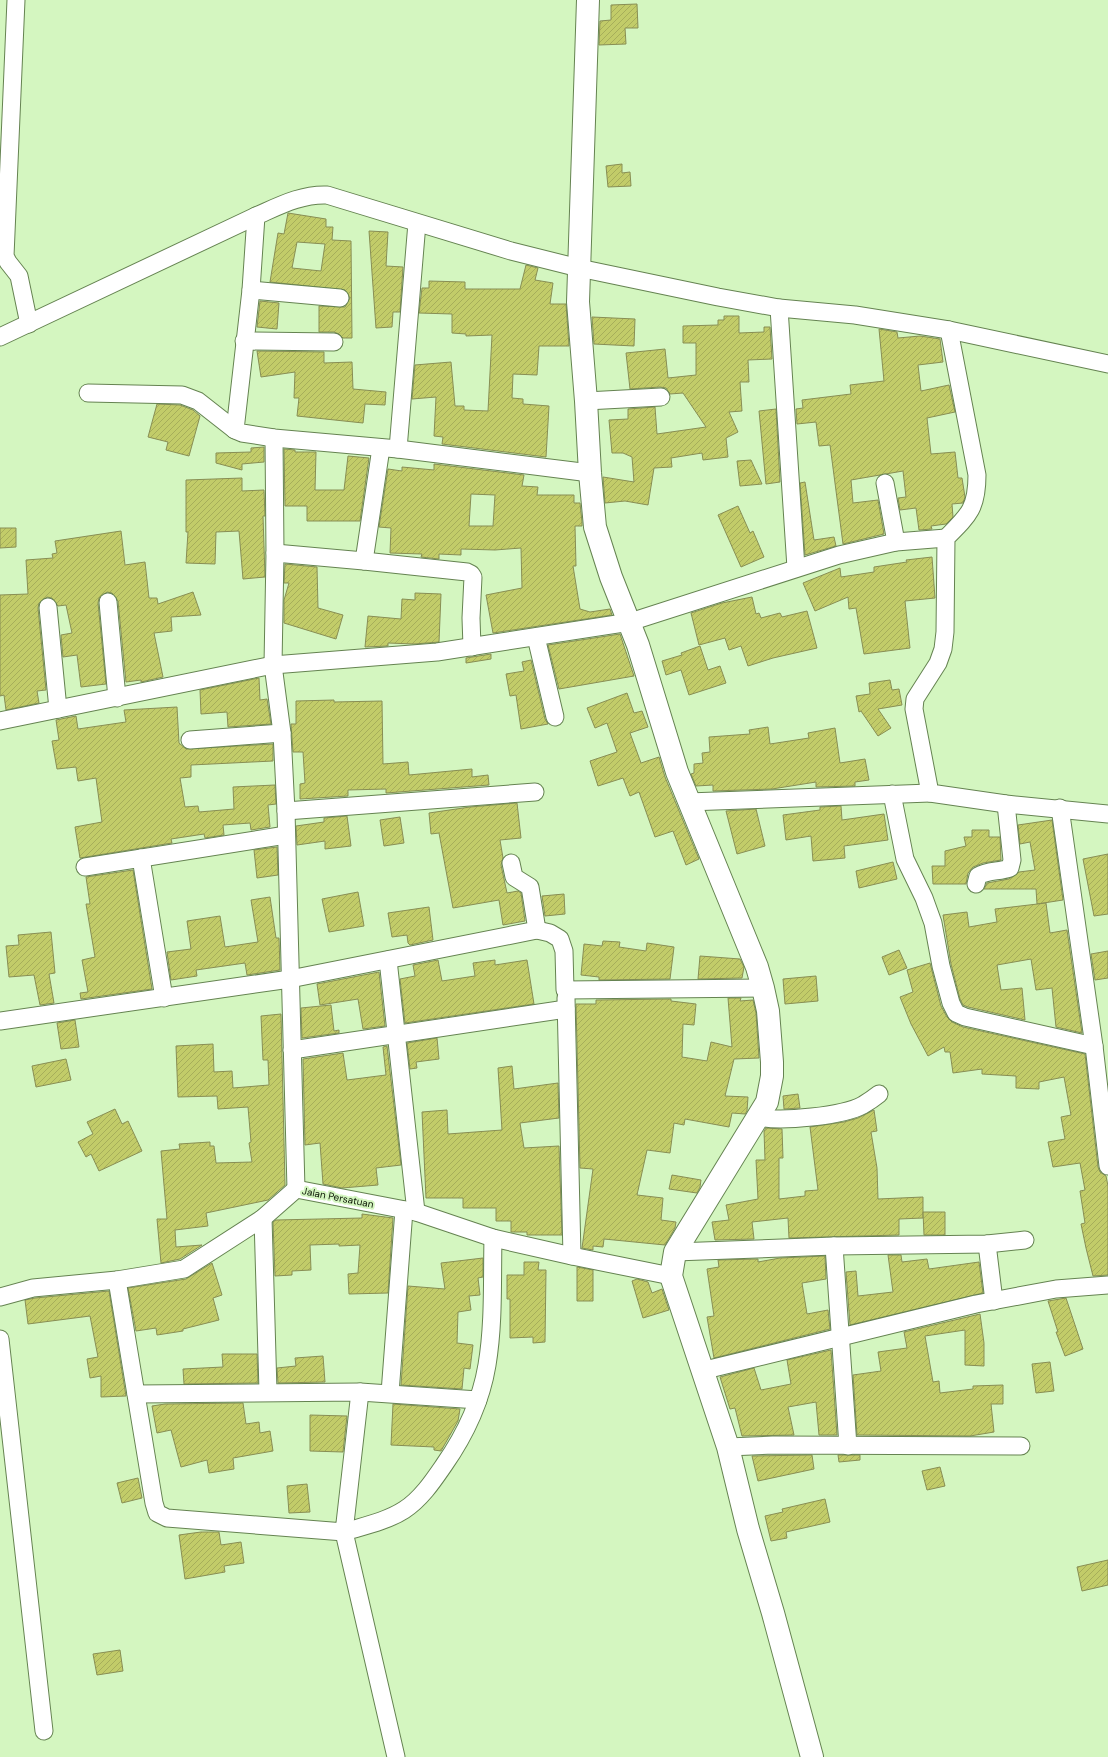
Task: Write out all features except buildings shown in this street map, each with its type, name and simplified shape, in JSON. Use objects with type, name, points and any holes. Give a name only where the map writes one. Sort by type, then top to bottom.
[{"type":"street","points":[[16,0],[5,256],[19,276],[28,325]]},
{"type":"street","points":[[588,0],[579,268],[580,346],[586,401],[595,527],[611,577],[630,622],[663,730],[688,802],[757,967],[768,1011],[772,1076],[767,1102],[674,1252],[671,1276],[701,1370],[728,1447],[748,1529],[773,1613],[812,1757]]},
{"type":"street","points":[[0,337],[256,216],[298,198],[327,195],[511,251],[579,268],[718,298],[779,308],[855,315],[949,330],[1108,364]]},
{"type":"street","points":[[235,430],[244,340],[251,290],[256,216]]},
{"type":"street","points":[[398,449],[417,223]]},
{"type":"street","points":[[251,290],[340,298]]},
{"type":"street","points":[[779,308],[796,568]]},
{"type":"street","points":[[930,793],[914,708],[916,699],[938,663],[943,649],[945,632],[946,538],[969,513],[977,495],[977,481],[949,330]]},
{"type":"street","points":[[244,340],[334,342]]},
{"type":"street","points":[[88,393],[182,395],[198,401],[235,430],[242,433],[274,438],[398,449],[590,473]]},
{"type":"street","points":[[586,401],[661,397]]},
{"type":"street","points":[[274,438],[275,553],[273,664],[282,733],[286,811],[296,1189]]},
{"type":"street","points":[[364,561],[381,448]]},
{"type":"street","points":[[885,482],[896,542]]},
{"type":"street","points":[[0,721],[117,698],[273,664],[437,652],[630,622],[838,555],[896,542],[946,538]]},
{"type":"street","points":[[275,553],[467,572],[473,577],[471,618],[472,647]]},
{"type":"street","points":[[108,602],[117,698]]},
{"type":"street","points":[[48,607],[58,709]]},
{"type":"street","points":[[536,637],[555,717]]},
{"type":"street","points":[[190,740],[282,733]]},
{"type":"street","points":[[286,811],[535,792]]},
{"type":"street","points":[[688,802],[930,793],[1006,804],[1060,808],[1108,814]]},
{"type":"street","points":[[892,794],[904,859],[924,898],[934,923],[941,966],[951,1003],[956,1013],[965,1017],[1094,1046]]},
{"type":"street","points":[[976,884],[978,876],[985,872],[1002,871],[1010,868],[1012,860],[1006,804]]},
{"type":"street","points":[[1060,808],[1094,1046],[1108,1166]]},
{"type":"street","points":[[85,867],[286,835]]},
{"type":"street","points":[[142,858],[164,998]]},
{"type":"street","points":[[511,864],[514,877],[530,887],[537,930]]},
{"type":"street","points":[[0,1021],[290,979],[537,930],[550,933],[560,939],[564,951],[572,1256]]},
{"type":"street","points":[[388,960],[406,1109],[410,1211],[390,1393]]},
{"type":"street","points":[[565,990],[763,988]]},
{"type":"street","points":[[292,1050],[566,1009]]},
{"type":"street","points":[[759,1117],[770,1120],[837,1114],[862,1105],[879,1094]]},
{"type":"street","name":"Jalan Persatuan","points":[[7,1295],[33,1288],[117,1280],[184,1269],[263,1218],[296,1189],[410,1211],[492,1238],[671,1276]]},
{"type":"street","points":[[263,1218],[268,1392]]},
{"type":"street","points":[[117,1280],[154,1503],[157,1513],[167,1518],[344,1532],[376,1522],[404,1510],[430,1486],[461,1438],[478,1400],[487,1365],[490,1331],[492,1238]]},
{"type":"street","points":[[674,1252],[834,1246],[987,1244],[1025,1240]]},
{"type":"street","points":[[987,1244],[994,1301]]},
{"type":"street","points":[[834,1246],[848,1446]]},
{"type":"street","points":[[701,1370],[840,1336],[994,1301],[1056,1289],[1108,1285]]},
{"type":"street","points":[[0,1339],[44,1731]]},
{"type":"street","points":[[136,1394],[360,1392],[478,1400]]},
{"type":"street","points":[[360,1392],[344,1532],[396,1757]]},
{"type":"street","points":[[728,1447],[773,1444],[848,1446],[1021,1446]]}]
